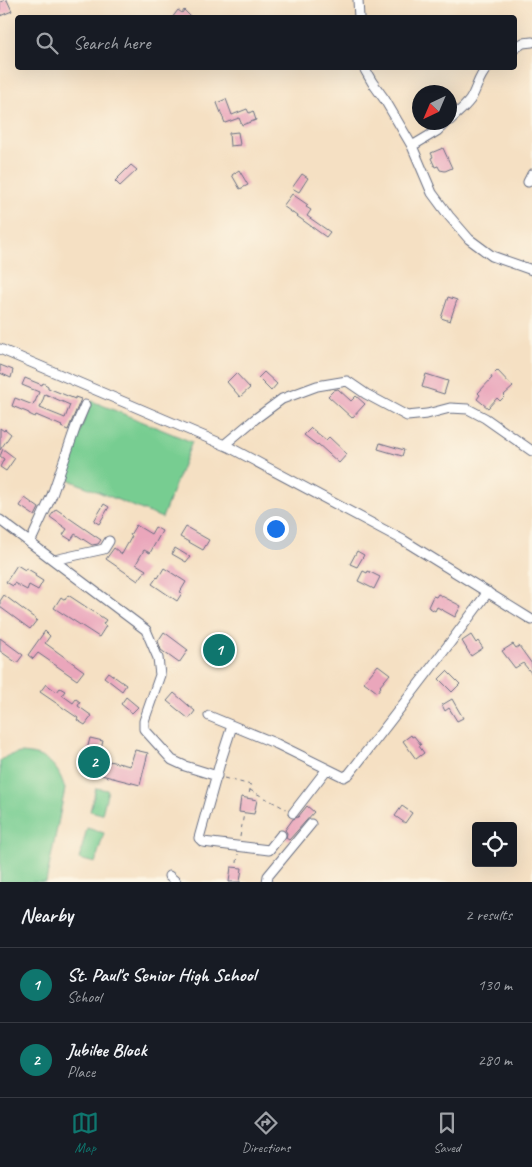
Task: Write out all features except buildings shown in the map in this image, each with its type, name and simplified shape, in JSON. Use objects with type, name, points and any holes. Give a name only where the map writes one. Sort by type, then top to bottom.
[{"type":"street","points":[[358,0],[359,15]]},
{"type":"street","points":[[517,47],[523,43],[532,42]]},
{"type":"street","points":[[365,70],[412,146],[432,193],[449,216],[469,239],[492,256],[532,270]]},
{"type":"street","points":[[457,114],[471,98],[480,77],[485,70]]},
{"type":"street","points":[[412,146],[437,130]]},
{"type":"street","points":[[0,349],[224,445],[403,540],[532,620]]},
{"type":"street","points":[[224,445],[282,399],[317,386],[347,381],[366,394],[407,416],[428,414],[450,408],[468,409],[485,418],[532,451]]},
{"type":"street","points":[[30,543],[52,495],[85,405]]},
{"type":"street","points":[[0,520],[146,630],[158,658],[160,675],[144,721],[144,729],[172,760],[216,776]]},
{"type":"street","points":[[54,560],[104,549],[109,541]]},
{"type":"street","points":[[209,716],[277,744],[344,777],[349,774],[488,592]]},
{"type":"street","points":[[232,726],[199,838],[204,842],[269,850],[282,835]]},
{"type":"street","points":[[293,813],[327,769]]},
{"type":"street","points":[[267,882],[268,876],[311,824]]},
{"type":"path","points":[[216,776],[251,785],[249,794]]},
{"type":"path","points":[[250,790],[293,813]]},
{"type":"green space","points":[[92,401],[192,442],[162,518],[62,477]]},
{"type":"green space","points":[[20,753],[44,758],[50,762],[59,773],[65,789],[46,882],[0,882],[0,761],[7,756]]},
{"type":"green space","points":[[96,788],[108,790],[102,814],[90,811]]},
{"type":"green space","points":[[87,828],[104,833],[95,863],[79,859]]},
{"type":"place","name":"St. Paul's Senior High School","points":[[219,650]]},
{"type":"place","name":"Jubilee Block","points":[[94,762]]}]
